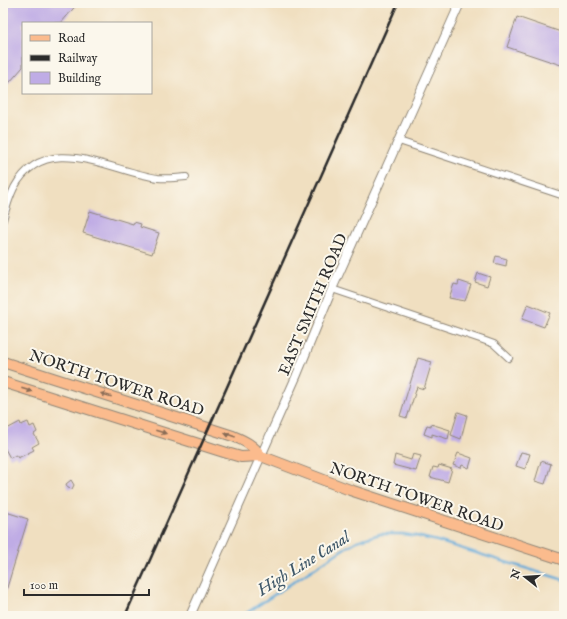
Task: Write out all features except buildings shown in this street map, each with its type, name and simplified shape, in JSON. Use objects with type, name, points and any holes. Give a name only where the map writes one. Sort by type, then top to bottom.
[{"type":"main road","name":"NORTH TOWER ROAD","points":[[3,362],[233,436],[248,442],[261,456]]},
{"type":"main road","name":"NORTH TOWER ROAD","points":[[3,382],[227,453],[241,457],[261,456],[350,490],[564,560]]},
{"type":"street","name":"EAST SMITH ROAD","points":[[190,616],[296,377],[332,289],[460,3]]},
{"type":"street","points":[[399,141],[564,196]]},
{"type":"street","points":[[3,220],[14,188],[26,173],[42,162],[59,157],[78,157],[158,178],[186,177]]},
{"type":"street","points":[[332,289],[494,344],[509,358]]},
{"type":"waterway","name":"High Line Canal","points":[[242,616],[345,548],[357,541],[380,534],[403,534],[437,541],[564,580]]},
{"type":"railway","points":[[125,616],[398,3]]}]
